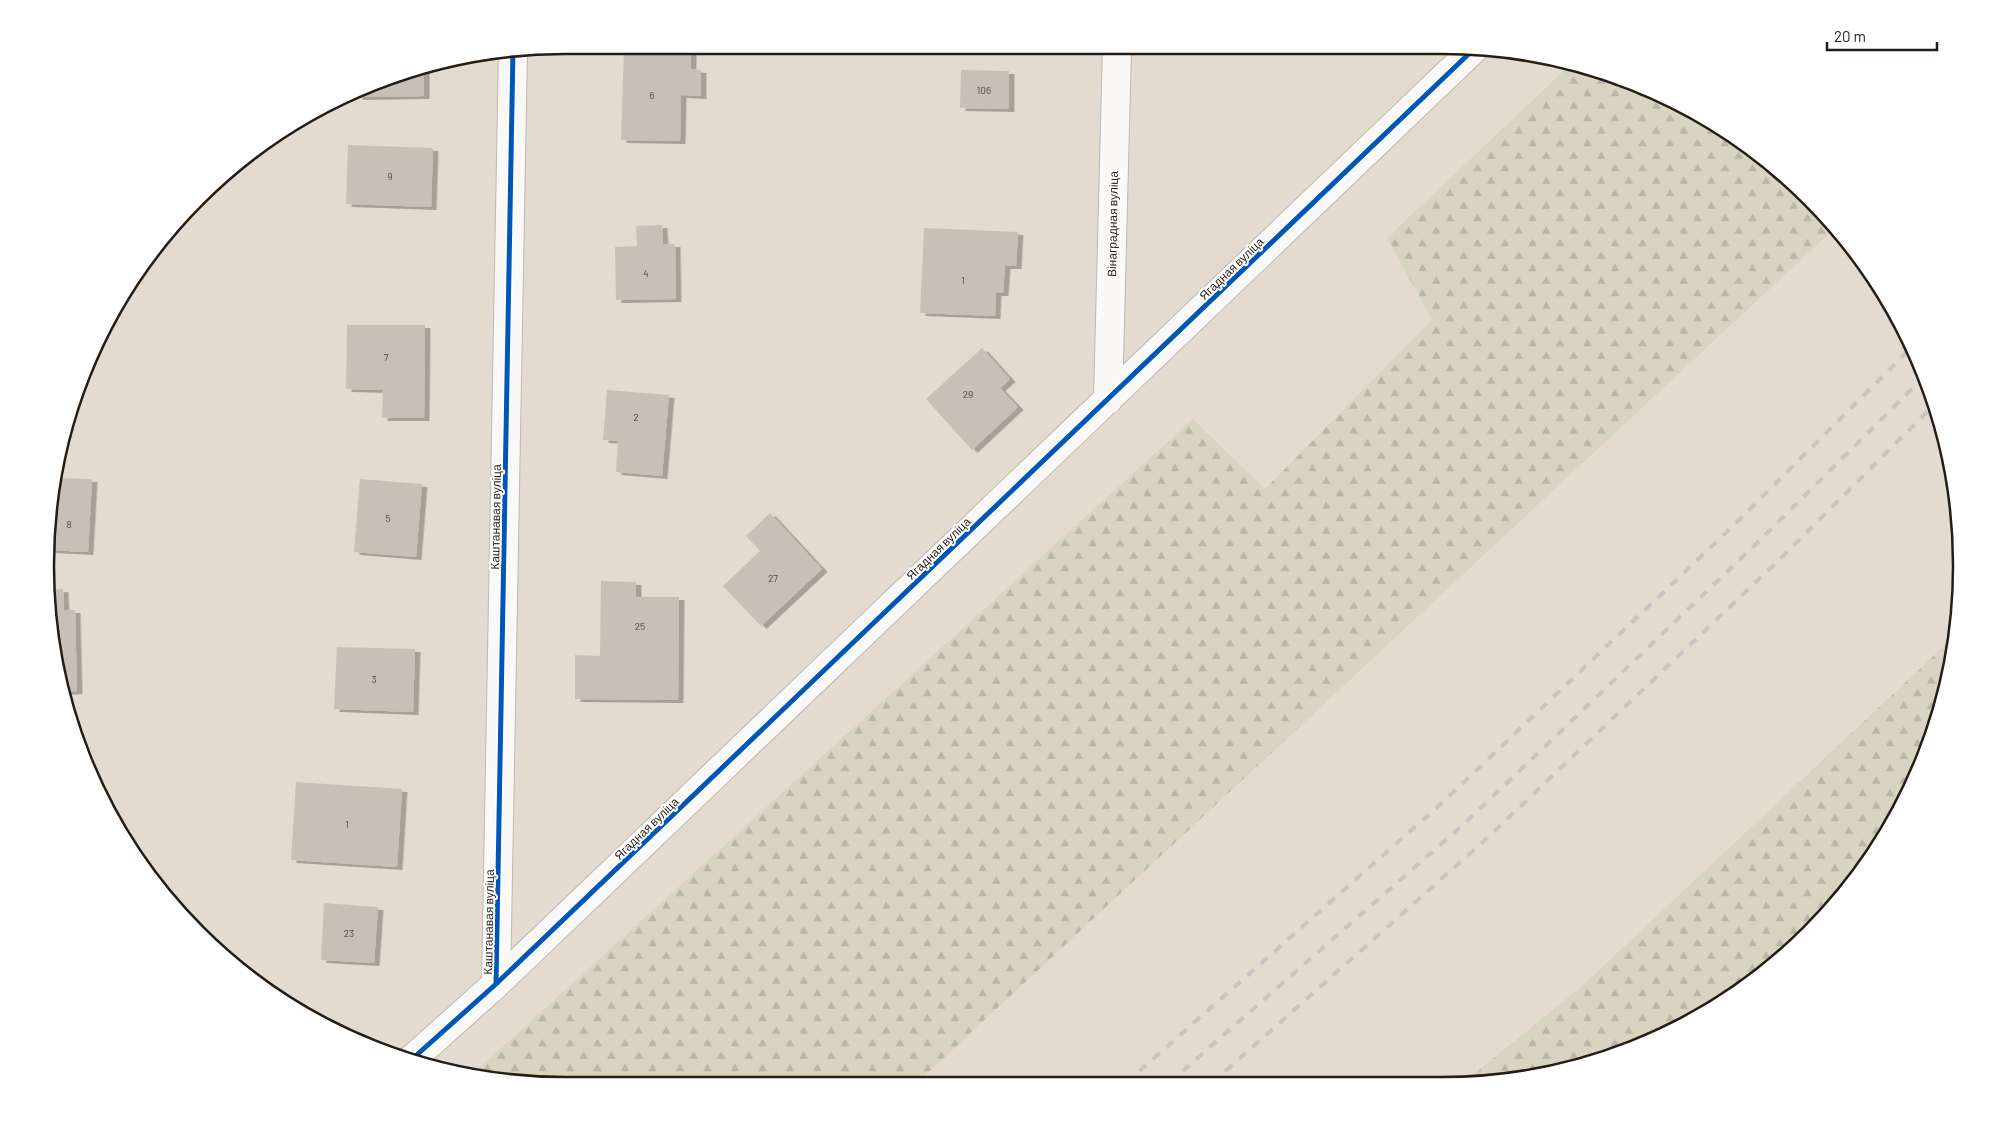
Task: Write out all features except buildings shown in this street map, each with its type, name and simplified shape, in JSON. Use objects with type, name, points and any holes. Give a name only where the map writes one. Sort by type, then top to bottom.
[{"type":"street","name":"Вінаградная вуліца","points":[[1108,400],[1117,54]]},
{"type":"street","name":"Ягадная вуліца","points":[[417,1055],[496,984],[1468,55]]},
{"type":"street","name":"Каштанавая вуліца","points":[[496,984],[513,57]]},
{"type":"green space","points":[[1566,69],[1606,81],[1637,93],[1697,122],[1726,140],[1779,181],[1830,233],[923,1077],[566,1077],[532,1076],[478,1069],[1193,419],[1265,489],[1432,320],[1387,238]]},
{"type":"green space","points":[[1947,643],[1936,698],[1926,730],[1914,761],[1885,821],[1867,850],[1826,903],[1779,950],[1726,991],[1697,1009],[1637,1038],[1574,1060],[1508,1073],[1471,1076],[1580,988]]},
{"type":"railway","points":[[1133,1077],[1442,803],[1733,526],[1906,353]]},
{"type":"railway","points":[[1176,1077],[1464,824],[1754,546],[1919,382]]},
{"type":"railway","points":[[1219,1077],[1484,841],[1778,561],[1929,410]]},
{"type":"cycle path","points":[[417,1055],[496,984],[1468,55]]},
{"type":"cycle path","points":[[496,984],[513,57]]}]
